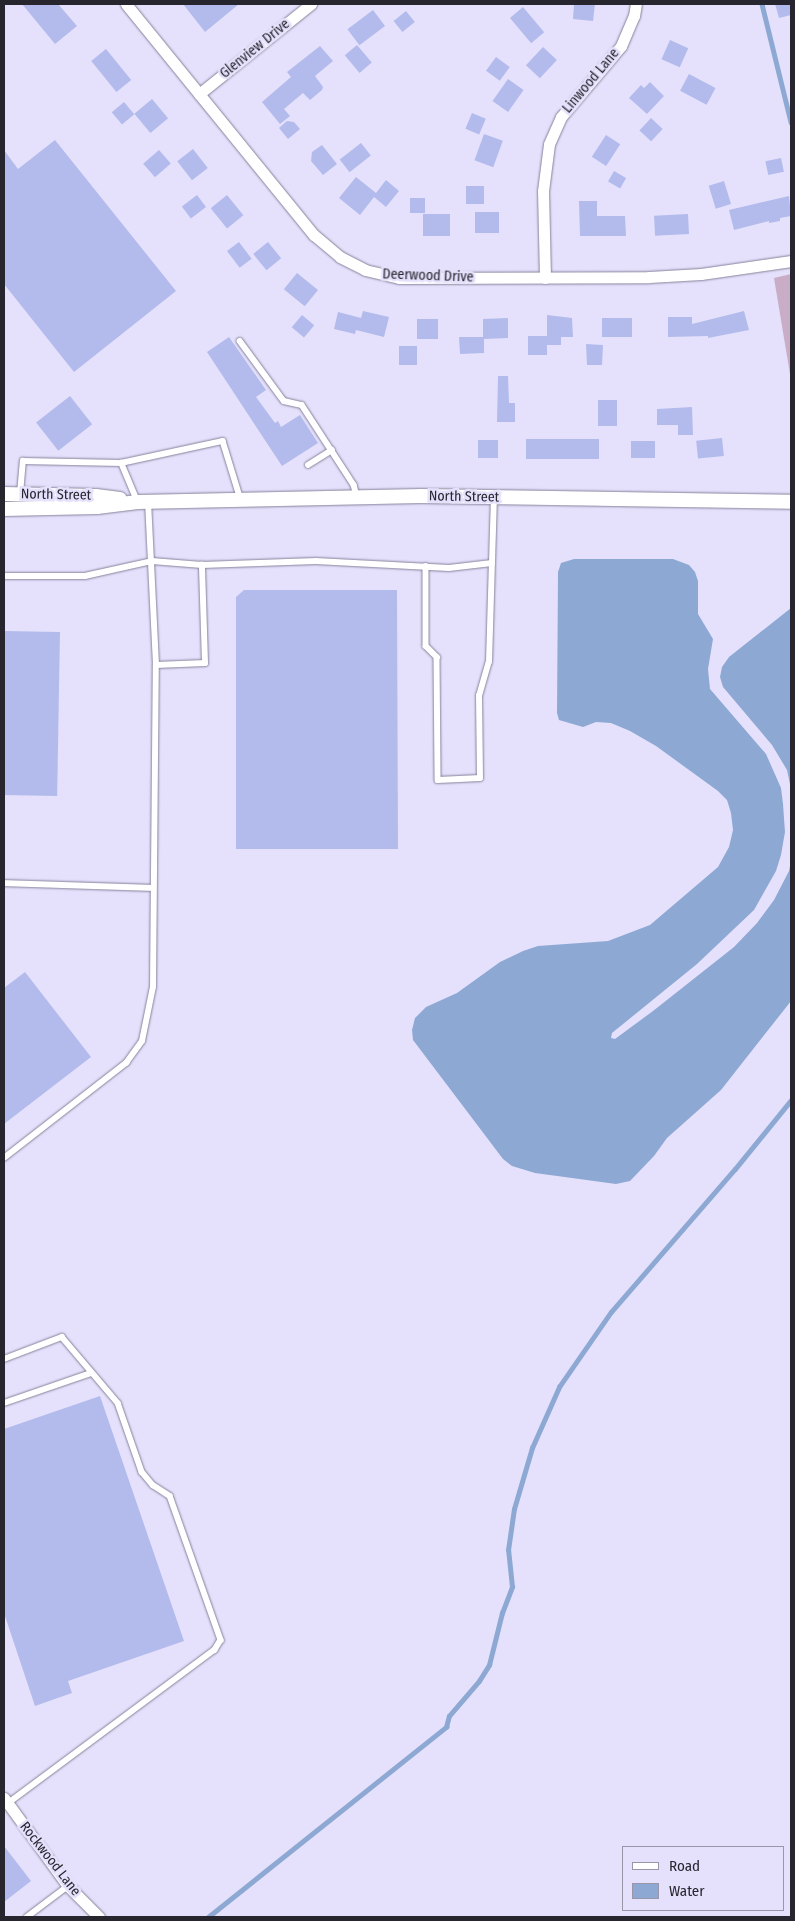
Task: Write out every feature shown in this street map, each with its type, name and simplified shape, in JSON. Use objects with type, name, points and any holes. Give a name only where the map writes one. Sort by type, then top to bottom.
[{"type":"street","name":"Deerwood Drive","points":[[126,4],[314,235],[327,248],[354,266],[376,274],[399,278],[546,278],[676,276],[734,270],[791,261]]},
{"type":"street","name":"Glenview Drive","points":[[200,94],[311,4]]},
{"type":"street","name":"Linwood Lane","points":[[546,278],[543,192],[549,144],[562,117],[621,46],[634,16],[636,4]]},
{"type":"street","name":"North Street","points":[[4,494],[96,496],[143,502]]},
{"type":"street","name":"North Street","points":[[4,509],[97,507],[143,502],[357,497],[494,497],[791,502]]},
{"type":"street","name":"Rockwood Lane","points":[[6,1801],[68,1886],[99,1917]]},
{"type":"lane","points":[[240,341],[284,401],[302,405],[354,485],[357,497]]},
{"type":"lane","points":[[20,494],[23,461],[121,463],[223,441],[241,500]]},
{"type":"lane","points":[[308,464],[332,450]]},
{"type":"lane","points":[[4,1158],[126,1063],[142,1041],[153,987],[152,888],[156,665],[152,561],[143,502],[121,463]]},
{"type":"lane","points":[[426,566],[426,646],[437,657],[438,780],[480,778],[479,696],[489,662],[494,497]]},
{"type":"lane","points":[[4,576],[85,576],[152,561],[202,565],[316,561],[450,568],[492,563]]},
{"type":"lane","points":[[156,665],[205,663],[202,565]]},
{"type":"lane","points":[[4,883],[152,888]]},
{"type":"lane","points":[[4,1359],[62,1337],[118,1403],[142,1472],[153,1485],[170,1496],[221,1640],[215,1650],[6,1801]]},
{"type":"lane","points":[[4,1403],[91,1373]]},
{"type":"lane","points":[[27,1917],[68,1886]]},
{"type":"shaded area","points":[[791,274],[791,380],[774,278]]},
{"type":"water","points":[[574,559],[673,559],[689,565],[695,572],[698,581],[698,614],[713,639],[708,669],[710,689],[766,754],[781,788],[783,804],[785,832],[781,855],[776,871],[754,910],[697,964],[612,1033],[611,1038],[615,1039],[653,1011],[734,947],[757,923],[774,900],[789,871],[791,861],[791,1001],[721,1090],[667,1138],[654,1156],[630,1181],[616,1184],[535,1173],[512,1166],[503,1159],[413,1040],[412,1030],[415,1018],[426,1007],[457,993],[500,962],[523,951],[538,946],[608,941],[650,925],[718,867],[729,847],[733,830],[731,813],[727,800],[718,791],[656,746],[630,731],[611,723],[596,722],[583,727],[559,720],[557,713],[558,572],[561,563]]},
{"type":"water","points":[[791,608],[791,789],[787,770],[772,745],[723,687],[720,677],[722,667],[729,657]]},
{"type":"building","points":[[22,4],[58,4],[77,26],[55,44]]},
{"type":"building","points":[[183,4],[239,4],[205,32]]},
{"type":"building","points":[[574,4],[595,4],[593,21],[573,19]]},
{"type":"building","points":[[775,4],[791,4],[791,15],[779,18]]},
{"type":"building","points":[[523,7],[544,32],[531,43],[510,18]]},
{"type":"building","points":[[373,10],[385,26],[359,45],[347,29]]},
{"type":"building","points":[[406,11],[415,22],[402,32],[394,21]]},
{"type":"building","points":[[670,40],[688,48],[680,67],[661,59]]},
{"type":"building","points":[[357,45],[372,63],[360,73],[345,55]]},
{"type":"building","points":[[320,46],[333,61],[315,76],[323,87],[322,90],[310,100],[303,93],[284,109],[290,116],[280,124],[262,102],[291,77],[287,72]]},
{"type":"building","points":[[543,47],[557,60],[540,78],[526,65]]},
{"type":"building","points":[[106,49],[131,80],[116,92],[91,61]]},
{"type":"building","points":[[496,57],[510,67],[500,81],[486,71]]},
{"type":"building","points":[[689,74],[715,88],[707,105],[680,91]]},
{"type":"building","points":[[508,79],[524,90],[508,112],[493,101]]},
{"type":"building","points":[[650,82],[664,96],[647,114],[629,98],[641,85],[644,88]]},
{"type":"building","points":[[152,99],[168,118],[150,133],[134,114]]},
{"type":"building","points":[[124,102],[134,114],[122,125],[112,112]]},
{"type":"building","points":[[472,113],[486,119],[479,135],[465,129]]},
{"type":"building","points":[[651,118],[663,129],[651,141],[639,130]]},
{"type":"building","points":[[287,121],[294,122],[300,129],[288,139],[279,128]]},
{"type":"building","points":[[484,134],[503,141],[493,167],[474,160]]},
{"type":"building","points":[[606,135],[620,144],[606,166],[592,157]]},
{"type":"building","points":[[55,140],[176,291],[74,372],[4,284],[4,150],[18,169]]},
{"type":"building","points":[[361,143],[371,156],[350,172],[340,160]]},
{"type":"building","points":[[322,145],[337,164],[323,175],[311,161],[312,152]]},
{"type":"building","points":[[193,149],[208,168],[192,180],[177,161]]},
{"type":"building","points":[[159,150],[171,164],[155,177],[143,164]]},
{"type":"building","points":[[781,158],[784,172],[768,175],[765,161]]},
{"type":"building","points":[[614,171],[626,178],[620,188],[608,181]]},
{"type":"building","points":[[356,177],[376,193],[386,180],[399,191],[386,207],[374,197],[360,215],[339,198]]},
{"type":"building","points":[[724,181],[731,204],[716,209],[709,186]]},
{"type":"building","points":[[466,186],[484,186],[484,204],[466,204]]},
{"type":"building","points":[[197,195],[206,207],[191,218],[182,206]]},
{"type":"building","points":[[227,195],[243,215],[227,228],[211,208]]},
{"type":"building","points":[[789,196],[791,216],[780,218],[780,221],[769,223],[769,221],[734,230],[729,210]]},
{"type":"building","points":[[410,198],[425,198],[425,213],[410,213]]},
{"type":"building","points":[[579,201],[597,201],[597,216],[625,216],[626,236],[580,236]]},
{"type":"building","points":[[475,212],[499,212],[499,233],[475,233]]},
{"type":"building","points":[[423,214],[450,214],[450,236],[423,236]]},
{"type":"building","points":[[688,214],[689,234],[655,236],[654,216]]},
{"type":"building","points":[[239,242],[252,259],[240,268],[227,251]]},
{"type":"building","points":[[268,242],[281,258],[266,270],[253,254]]},
{"type":"building","points":[[297,273],[318,290],[305,306],[284,289]]},
{"type":"building","points":[[363,311],[389,317],[384,337],[356,330],[355,334],[334,329],[338,312],[361,318]]},
{"type":"building","points":[[744,311],[749,330],[708,338],[708,336],[668,337],[668,317],[692,317],[692,324]]},
{"type":"building","points":[[302,315],[314,325],[304,338],[292,327]]},
{"type":"building","points":[[547,315],[572,318],[573,337],[561,337],[561,345],[547,345]]},
{"type":"building","points":[[508,318],[508,338],[484,339],[484,353],[460,354],[459,337],[483,337],[483,319]]},
{"type":"building","points":[[602,318],[632,318],[632,337],[602,337]]},
{"type":"building","points":[[417,319],[438,319],[438,339],[417,339]]},
{"type":"building","points":[[528,336],[547,336],[547,355],[528,355]]},
{"type":"building","points":[[229,337],[266,390],[256,397],[275,423],[278,421],[281,427],[300,415],[318,443],[282,466],[207,352]]},
{"type":"building","points":[[586,344],[603,345],[602,365],[587,365]]},
{"type":"building","points":[[399,346],[417,346],[417,365],[399,365]]},
{"type":"building","points":[[498,376],[508,376],[509,403],[515,403],[515,422],[497,422]]},
{"type":"building","points":[[70,396],[92,424],[58,451],[36,422]]},
{"type":"building","points":[[598,400],[617,400],[617,426],[598,426]]},
{"type":"building","points":[[692,407],[693,435],[678,435],[678,425],[657,425],[657,409]]},
{"type":"building","points":[[722,438],[724,456],[698,459],[696,441]]},
{"type":"building","points":[[526,439],[599,439],[599,459],[526,459]]},
{"type":"building","points":[[478,440],[498,440],[498,458],[478,458]]},
{"type":"building","points":[[631,441],[655,441],[655,458],[631,458]]},
{"type":"building","points":[[244,590],[397,590],[398,849],[236,849],[236,597]]},
{"type":"building","points":[[4,631],[60,632],[57,796],[4,795]]},
{"type":"building","points":[[25,972],[91,1057],[4,1124],[4,988]]},
{"type":"building","points":[[100,1396],[184,1641],[68,1681],[72,1693],[35,1706],[4,1613],[4,1429]]},
{"type":"building","points":[[4,1846],[31,1881],[4,1902]]},
{"type":"waterway","points":[[762,4],[791,122]]},
{"type":"waterway","points":[[208,1917],[446,1727],[449,1716],[479,1681],[489,1665],[502,1613],[512,1587],[508,1550],[514,1509],[532,1448],[559,1387],[611,1312],[735,1169],[791,1100]]}]
